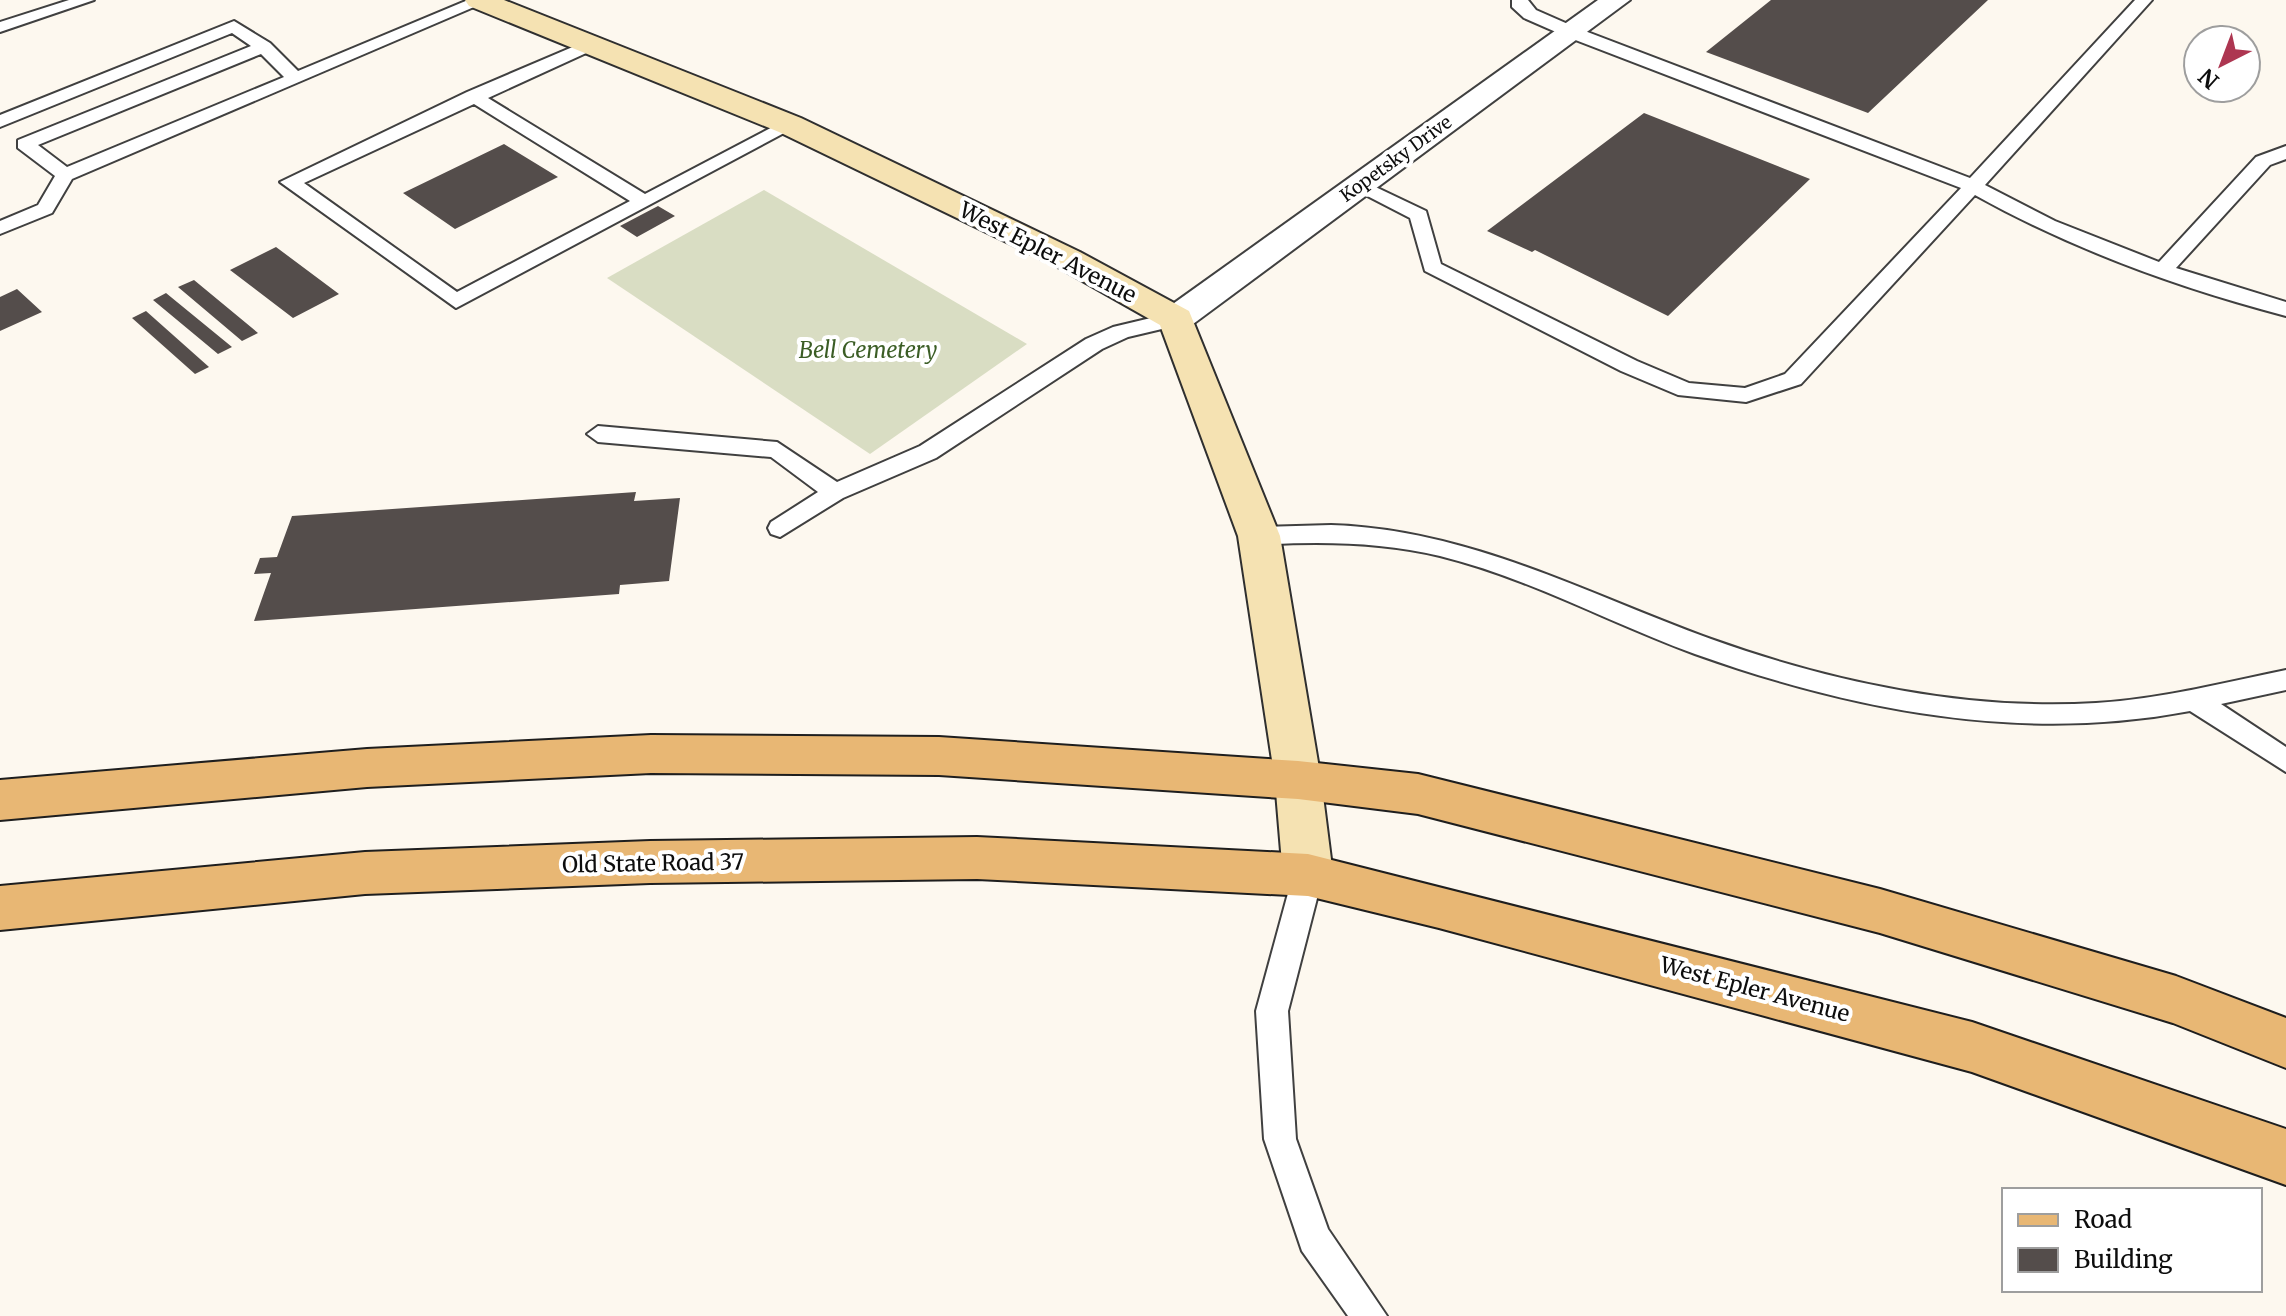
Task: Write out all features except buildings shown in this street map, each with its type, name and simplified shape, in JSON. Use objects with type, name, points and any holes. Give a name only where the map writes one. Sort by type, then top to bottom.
[{"type":"main road","points":[[0,800],[367,768],[651,754],[939,756],[1298,780],[1418,794],[1880,911],[2176,1000],[2286,1043]]},
{"type":"main road","name":"Old State Road 37","points":[[0,908],[365,873],[650,862],[977,858],[1308,875]]},
{"type":"main road","name":"West Epler Avenue","points":[[1308,875],[1439,906],[1972,1047],[2286,1157]]},
{"type":"street","name":"West Epler Avenue","points":[[479,0],[790,125],[1068,259],[1176,319]]},
{"type":"street","name":"Kopetsky Drive","points":[[1176,319],[1616,0]]},
{"type":"street","points":[[1176,319],[1259,536],[1298,780],[1308,875]]},
{"type":"lane","points":[[0,27],[86,0]]},
{"type":"lane","points":[[0,228],[45,209],[65,175],[479,0]]},
{"type":"lane","points":[[1520,0],[1518,3],[1530,14],[1571,32],[1973,186],[2021,214],[2162,270],[2286,309]]},
{"type":"lane","points":[[1358,186],[1419,215],[1432,267],[1629,366],[1686,390],[1746,395],[1793,379],[2144,0]]},
{"type":"lane","points":[[0,122],[234,26],[264,47],[295,78]]},
{"type":"lane","points":[[589,45],[290,182],[456,301],[790,125]]},
{"type":"lane","points":[[25,144],[264,47]]},
{"type":"lane","points":[[473,96],[643,201]]},
{"type":"lane","points":[[0,137],[25,144],[65,175]]},
{"type":"lane","points":[[2162,270],[2263,161],[2286,152]]},
{"type":"lane","points":[[780,528],[835,492],[928,452],[1094,344],[1121,332],[1176,319]]},
{"type":"lane","points":[[598,434],[777,450],[835,492]]},
{"type":"lane","points":[[1259,536],[1332,532],[1406,540],[1487,562],[1709,648],[1788,671],[1943,706],[2025,715],[2094,714],[2194,700],[2286,680]]},
{"type":"lane","points":[[2194,700],[2286,761]]},
{"type":"lane","points":[[1308,875],[1272,1011],[1280,1139],[1314,1239],[1369,1316]]},
{"type":"green space","name":"Bell Cemetery","points":[[764,190],[1027,344],[870,454],[607,278]]}]
